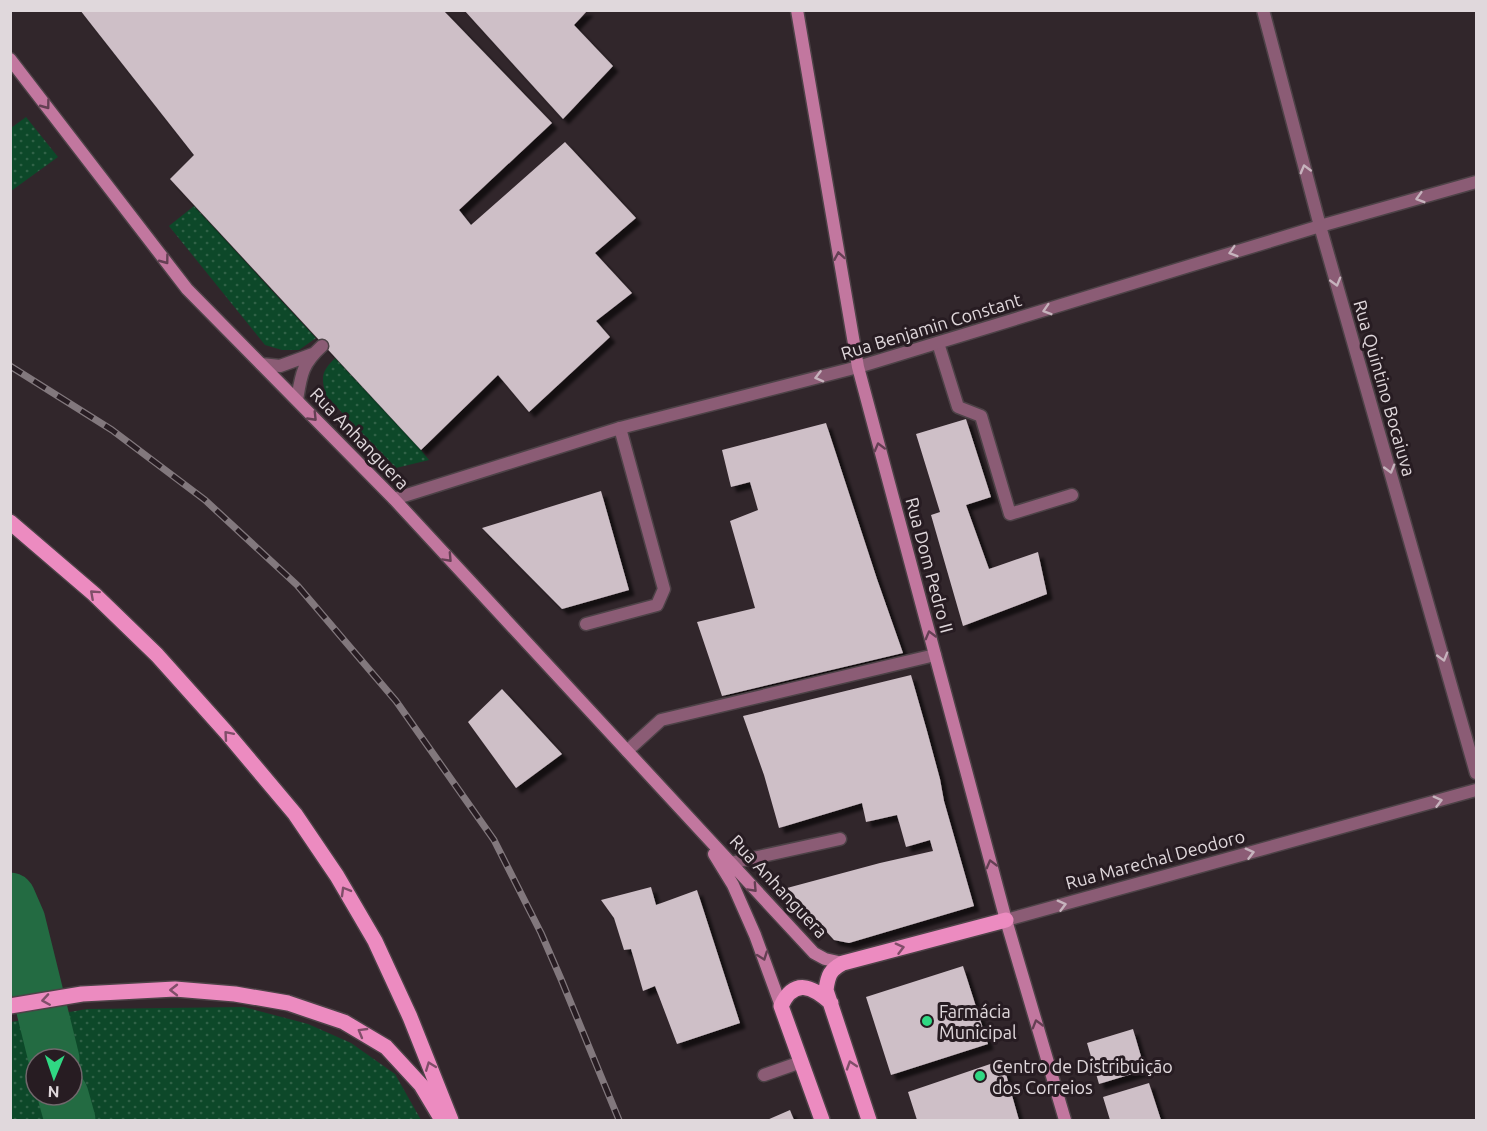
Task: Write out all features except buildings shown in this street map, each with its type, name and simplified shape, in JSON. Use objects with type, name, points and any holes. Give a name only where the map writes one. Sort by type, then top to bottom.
[{"type":"main road","points":[[10,522],[94,594],[157,655],[295,814],[337,876],[375,941],[411,1017],[451,1120]]},
{"type":"main road","name":"Rua Marechal Deodoro","points":[[843,963],[1006,920]]},
{"type":"main road","points":[[843,963],[832,969],[826,990],[869,1120]]},
{"type":"main road","points":[[781,1006],[786,995],[795,989],[808,987],[831,1002]]},
{"type":"main road","points":[[10,1006],[82,994],[175,989],[235,994],[288,1003],[344,1022],[386,1047],[420,1085],[442,1120]]},
{"type":"main road","name":"Rua Anhanguera","points":[[781,1006],[822,1120]]},
{"type":"street","name":"Rua Dom Pedro II","points":[[797,10],[858,368],[1006,920],[1065,1120]]},
{"type":"street","name":"Rua Quintino Bocaiuva","points":[[1263,10],[1320,226],[1476,773]]},
{"type":"street","name":"Rua Anhanguera","points":[[10,59],[187,289],[394,499],[814,953],[825,959],[843,963]]},
{"type":"street","name":"Rua Benjamin Constant","points":[[394,499],[620,428],[858,368],[1320,226],[1476,182]]},
{"type":"street","points":[[938,343],[958,407],[981,416],[1010,514],[1072,495]]},
{"type":"street","points":[[261,364],[280,366],[318,350],[302,372],[297,400]]},
{"type":"street","points":[[586,624],[657,605],[664,589],[620,428]]},
{"type":"street","points":[[627,751],[661,720],[935,656]]},
{"type":"street","name":"Rua Marechal Deodoro","points":[[1006,920],[1476,790]]},
{"type":"street","name":"Rua Anhanguera","points":[[699,830],[733,885],[755,935],[781,1006]]},
{"type":"street","points":[[730,862],[840,839]]},
{"type":"street","points":[[764,1075],[801,1062]]},
{"type":"green space","points":[[26,117],[58,157],[11,191],[11,128]]},
{"type":"green space","points":[[194,206],[316,338],[299,350],[282,350],[265,345],[169,226]]},
{"type":"green space","points":[[335,358],[429,460],[396,468],[326,396],[323,375]]},
{"type":"green space","points":[[244,1007],[308,1024],[351,1043],[395,1074],[421,1120],[11,1120],[11,1022],[87,1009]]},
{"type":"waterway","points":[[10,898],[20,921],[51,1047]]},
{"type":"waterway","points":[[66,1107],[70,1120]]},
{"type":"railway","points":[[10,366],[112,430],[205,500],[297,585],[396,701],[494,840],[541,933],[619,1120]]},
{"type":"place","name":"Farmácia Municipal","points":[[927,1021]]},
{"type":"place","name":"Centro de Distribuição dos Correios","points":[[980,1076]]}]
